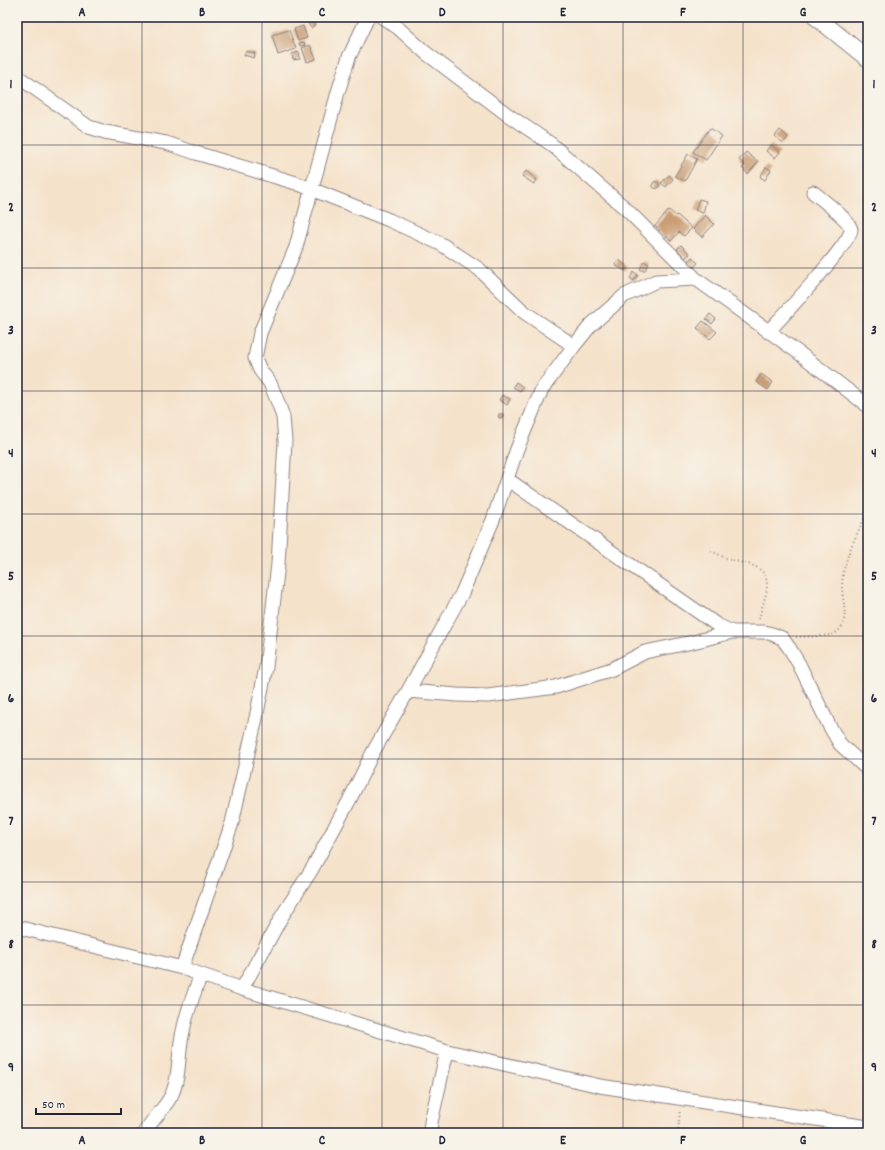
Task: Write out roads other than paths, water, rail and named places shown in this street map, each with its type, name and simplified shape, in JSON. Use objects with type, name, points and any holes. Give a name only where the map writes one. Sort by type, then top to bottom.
[{"type":"street","points":[[182,968],[232,824],[266,667],[278,564],[285,440],[283,418],[279,404],[270,383],[260,370],[255,358],[260,333],[296,247],[349,57],[368,17]]},
{"type":"street","points":[[382,17],[397,27],[426,53],[508,115],[551,144],[625,208],[696,280],[799,353],[868,406]]},
{"type":"street","points":[[816,17],[868,59]]},
{"type":"street","points":[[17,76],[89,127],[104,132],[166,143],[312,189],[389,220],[441,244],[479,269],[524,312],[574,346]]},
{"type":"street","points":[[768,332],[834,258],[851,235],[852,229],[846,221],[813,192]]},
{"type":"street","points":[[242,989],[282,916],[312,869],[350,799],[372,754],[462,592],[494,520],[517,449],[542,389],[591,325],[624,296],[656,282],[696,280]]},
{"type":"street","points":[[508,479],[711,621],[732,632]]},
{"type":"street","points":[[408,691],[488,696],[556,687],[612,669],[645,652],[732,632],[756,631],[772,634],[782,638],[799,664],[828,725],[840,744],[868,770]]},
{"type":"street","points":[[17,927],[182,968],[242,989],[447,1051],[600,1086],[868,1127]]},
{"type":"street","points":[[144,1133],[149,1124],[171,1096],[175,1084],[182,1037],[190,1002],[201,975]]},
{"type":"street","points":[[430,1133],[437,1091],[447,1051]]}]
